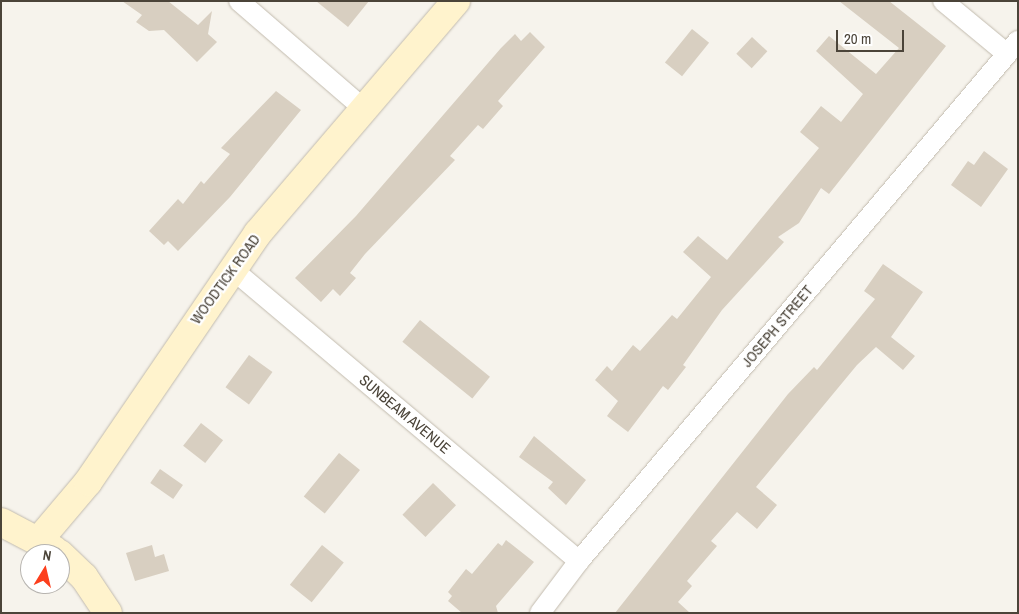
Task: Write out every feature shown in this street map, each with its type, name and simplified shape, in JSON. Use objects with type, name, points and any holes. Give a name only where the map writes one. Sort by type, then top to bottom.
[{"type":"main road","name":"WOODTICK ROAD","points":[[56,544],[88,482],[232,268],[363,108],[456,1]]},
{"type":"main road","points":[[1,522],[43,544]]},
{"type":"main road","points":[[70,564],[84,577],[108,613]]},
{"type":"street","points":[[239,1],[363,108]]},
{"type":"street","points":[[943,1],[1013,47]]},
{"type":"street","name":"JOSEPH STREET","points":[[540,613],[579,561],[1013,47]]},
{"type":"street","name":"SUNBEAM AVENUE","points":[[232,268],[579,561]]},
{"type":"building","points":[[122,1],[168,1],[198,25],[212,11],[208,34],[217,42],[197,62],[164,30],[149,31],[136,22],[142,15]]},
{"type":"building","points":[[316,1],[369,1],[348,27]]},
{"type":"building","points":[[839,1],[889,1],[946,46],[829,194],[821,188],[799,223],[778,237],[784,242],[722,310],[683,365],[686,367],[668,390],[663,386],[628,432],[607,416],[618,401],[595,380],[607,366],[612,371],[633,345],[640,351],[672,315],[677,319],[711,277],[683,252],[698,236],[727,260],[819,148],[800,132],[821,106],[841,122],[863,94],[816,51],[829,36],[876,74],[899,48]]},
{"type":"building","points":[[692,29],[709,43],[682,76],[665,62]]},
{"type":"building","points":[[530,32],[545,47],[498,101],[503,106],[483,129],[478,125],[450,156],[455,160],[365,254],[350,273],[356,278],[340,296],[333,289],[321,302],[295,278],[356,216],[501,48],[515,34],[521,41]]},
{"type":"building","points":[[752,37],[767,51],[752,68],[736,54]]},
{"type":"building","points":[[276,91],[301,110],[230,197],[178,251],[168,241],[164,245],[149,231],[178,199],[183,204],[201,181],[204,184],[230,154],[221,148]]},
{"type":"building","points":[[984,151],[1008,169],[981,207],[951,185],[968,161],[974,165]]},
{"type":"building","points":[[883,264],[923,292],[891,337],[915,356],[903,370],[876,347],[857,365],[756,487],[777,505],[757,529],[737,512],[711,541],[717,546],[687,581],[692,586],[678,602],[690,613],[615,613],[788,394],[814,367],[817,370],[875,299],[864,291]]},
{"type":"building","points":[[420,320],[490,377],[472,398],[402,342]]},
{"type":"building","points":[[249,355],[272,372],[249,404],[225,387]]},
{"type":"building","points":[[201,423],[223,440],[205,463],[183,446]]},
{"type":"building","points":[[534,436],[586,480],[566,505],[548,488],[553,482],[519,457]]},
{"type":"building","points":[[339,453],[360,470],[325,514],[304,497]]},
{"type":"building","points":[[160,469],[183,485],[173,499],[150,483]]},
{"type":"building","points":[[433,483],[456,505],[425,537],[402,515]]},
{"type":"building","points":[[506,540],[534,562],[496,606],[498,613],[462,613],[448,601],[452,596],[448,592],[466,569],[472,574],[498,543],[502,546]]},
{"type":"building","points":[[152,545],[155,557],[164,554],[169,571],[135,581],[126,553]]},
{"type":"building","points":[[322,545],[344,563],[312,602],[290,585]]}]
